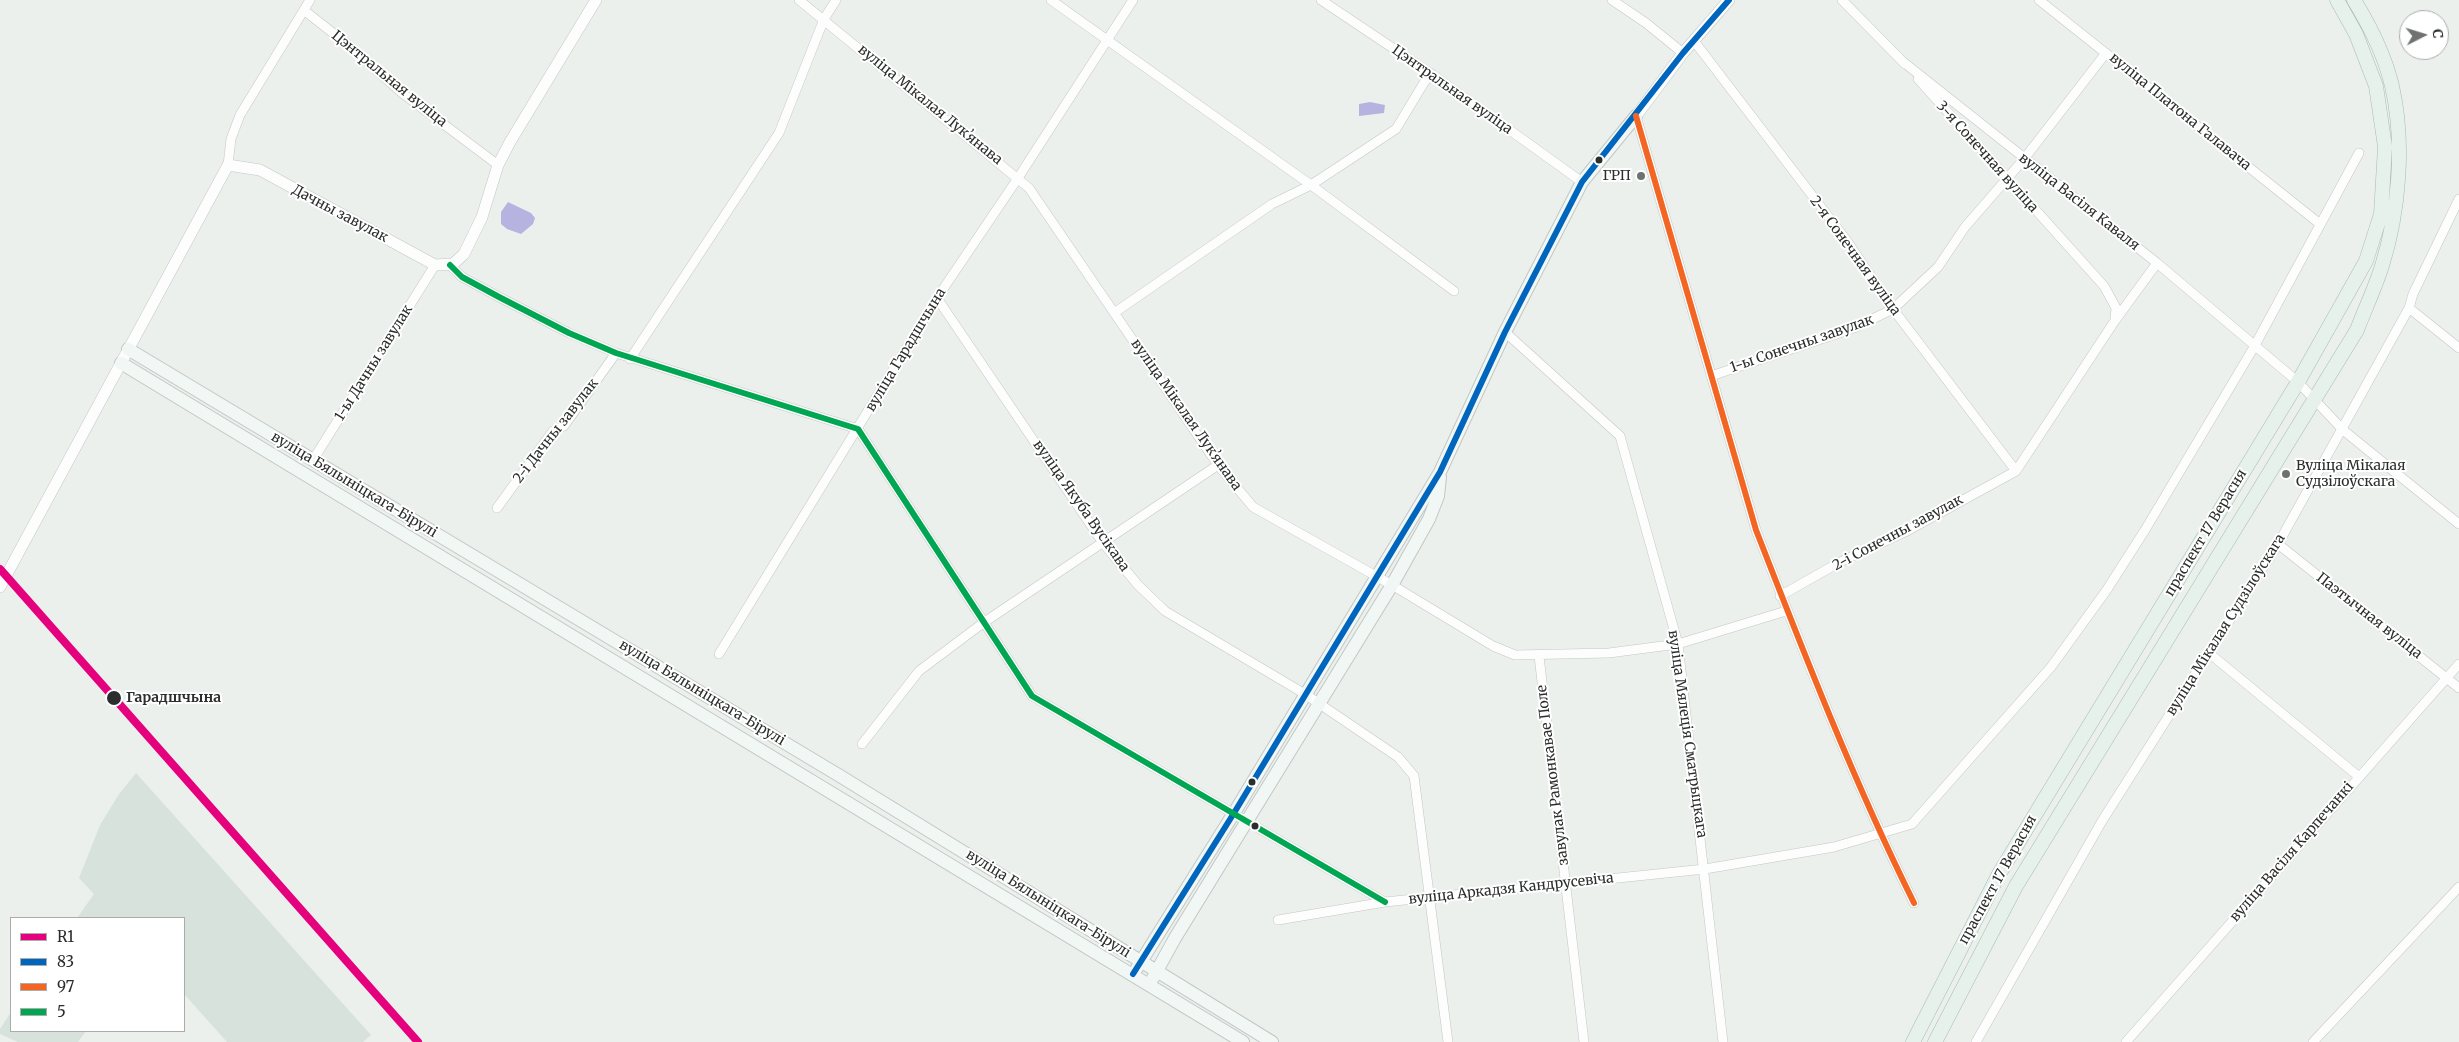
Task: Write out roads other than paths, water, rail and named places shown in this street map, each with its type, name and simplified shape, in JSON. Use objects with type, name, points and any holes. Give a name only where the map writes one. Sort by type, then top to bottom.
[{"type":"main road","name":"праспект 17 Верасня","points":[[1913,1042],[1998,874],[2298,382],[2366,261],[2380,214],[2385,147],[2376,86],[2356,34],[2337,0]]},
{"type":"main road","name":"праспект 17 Верасня","points":[[1935,1042],[2016,886],[2316,401],[2357,330],[2382,267],[2395,214],[2399,149],[2392,86],[2370,28],[2354,0]]},
{"type":"main road","points":[[1133,974],[1234,813],[1440,472],[1505,332],[1582,182],[1636,116]]},
{"type":"main road","name":"вуліца Бялыніцкага-Бірулі","points":[[128,349],[840,776],[1272,1042]]},
{"type":"main road","name":"вуліца Бялыніцкага-Бірулі","points":[[121,363],[1243,1042]]},
{"type":"main road","points":[[1150,985],[1392,585],[1429,519],[1438,496],[1440,472]]},
{"type":"street","points":[[0,587],[228,165],[231,139],[240,115],[310,0]]},
{"type":"street","points":[[596,0],[498,165],[476,231],[463,256],[450,265],[462,277],[492,293],[570,333],[616,353],[858,429],[1032,696],[1385,902]]},
{"type":"street","name":"вуліца Мікалая Лукʼянава","points":[[799,0],[1029,188],[1218,465],[1254,507],[1392,585],[1493,646],[1515,655],[1539,656],[1609,653],[1678,644],[1786,611]]},
{"type":"street","points":[[630,358],[778,133],[824,19],[836,0]]},
{"type":"street","points":[[1052,0],[1311,185],[1454,291]]},
{"type":"street","points":[[1018,178],[1133,0]]},
{"type":"street","name":"Цэнтральная вуліца","points":[[1321,0],[1433,75],[1582,182]]},
{"type":"street","points":[[1612,0],[1646,23],[1683,53]]},
{"type":"street","points":[[1729,0],[1683,53],[1636,116],[1742,489],[1786,611],[1880,834],[1914,903]]},
{"type":"street","name":"3-я Сонечная вуліца","points":[[1842,0],[1902,61],[2006,180],[2104,286],[2116,308],[2114,322]]},
{"type":"street","name":"вуліца Платона Галавача","points":[[2039,0],[2320,224]]},
{"type":"street","name":"Цэнтральная вуліца","points":[[305,11],[402,93],[498,165]]},
{"type":"street","name":"2-я Сонечная вуліца","points":[[1694,41],[1847,241],[1892,309],[2016,471]]},
{"type":"street","name":"1-ы Сонечны завулак","points":[[1711,376],[1854,328],[1892,309],[1931,275],[1970,221],[2024,159],[2106,53]]},
{"type":"street","name":"вуліца Васіля Каваля","points":[[1902,61],[2157,263],[2254,347],[2298,382],[2343,430],[2459,524]]},
{"type":"street","points":[[1114,313],[1272,204],[1311,185],[1396,129],[1425,81],[1433,75]]},
{"type":"street","points":[[1880,834],[1912,824],[2051,667],[2106,591],[2145,530],[2254,347],[2359,152]]},
{"type":"street","name":"Дачны завулак","points":[[228,165],[260,170],[435,265],[450,265]]},
{"type":"street","name":"вуліца Гарадшчына","points":[[719,654],[937,298],[1018,178]]},
{"type":"street","name":"вуліца Мікалая Судзілоўскага","points":[[1976,1042],[2102,821],[2278,544],[2343,430],[2409,308],[2413,294],[2459,199]]},
{"type":"street","points":[[2016,471],[2114,322],[2157,263]]},
{"type":"street","name":"1-ы Дачны завулак","points":[[313,460],[435,265]]},
{"type":"street","name":"вуліца Якуба Вусікава","points":[[937,298],[1103,543],[1138,585],[1165,611],[1305,694],[1398,757],[1414,776],[1431,897],[1448,1042]]},
{"type":"street","points":[[2409,308],[2459,348]]},
{"type":"street","name":"вуліца Мялеція Сматрыцкага","points":[[1505,332],[1620,436],[1678,644],[1705,868],[1723,1042]]},
{"type":"street","name":"2-і Дачны завулак","points":[[497,508],[553,431],[564,426],[616,353]]},
{"type":"street","points":[[862,744],[919,671],[983,623],[1218,465]]},
{"type":"street","name":"2-і Сонечны завулак","points":[[1780,596],[1840,562],[1905,532],[2016,471]]},
{"type":"street","name":"Паэтычная вуліца","points":[[2278,544],[2448,677],[2459,688]]},
{"type":"street","points":[[2210,653],[2358,776]]},
{"type":"street","name":"завулак Рамонкавае Поле","points":[[1539,656],[1584,1042]]},
{"type":"street","name":"вуліца Васіля Карпечанкі","points":[[2126,1042],[2358,776],[2459,664]]},
{"type":"street","name":"вуліца Аркадзя Кандрусевіча","points":[[1278,920],[1385,902],[1705,868],[1834,847],[1880,834]]},
{"type":"street","points":[[2313,1042],[2459,887]]},
{"type":"place","name":"ГРП","points":[[1641,176]]},
{"type":"place","name":"Вуліца Мікалая Судзілоўскага","points":[[2286,474]]},
{"type":"place","name":"Гарадшчына","points":[[114,698]]}]
